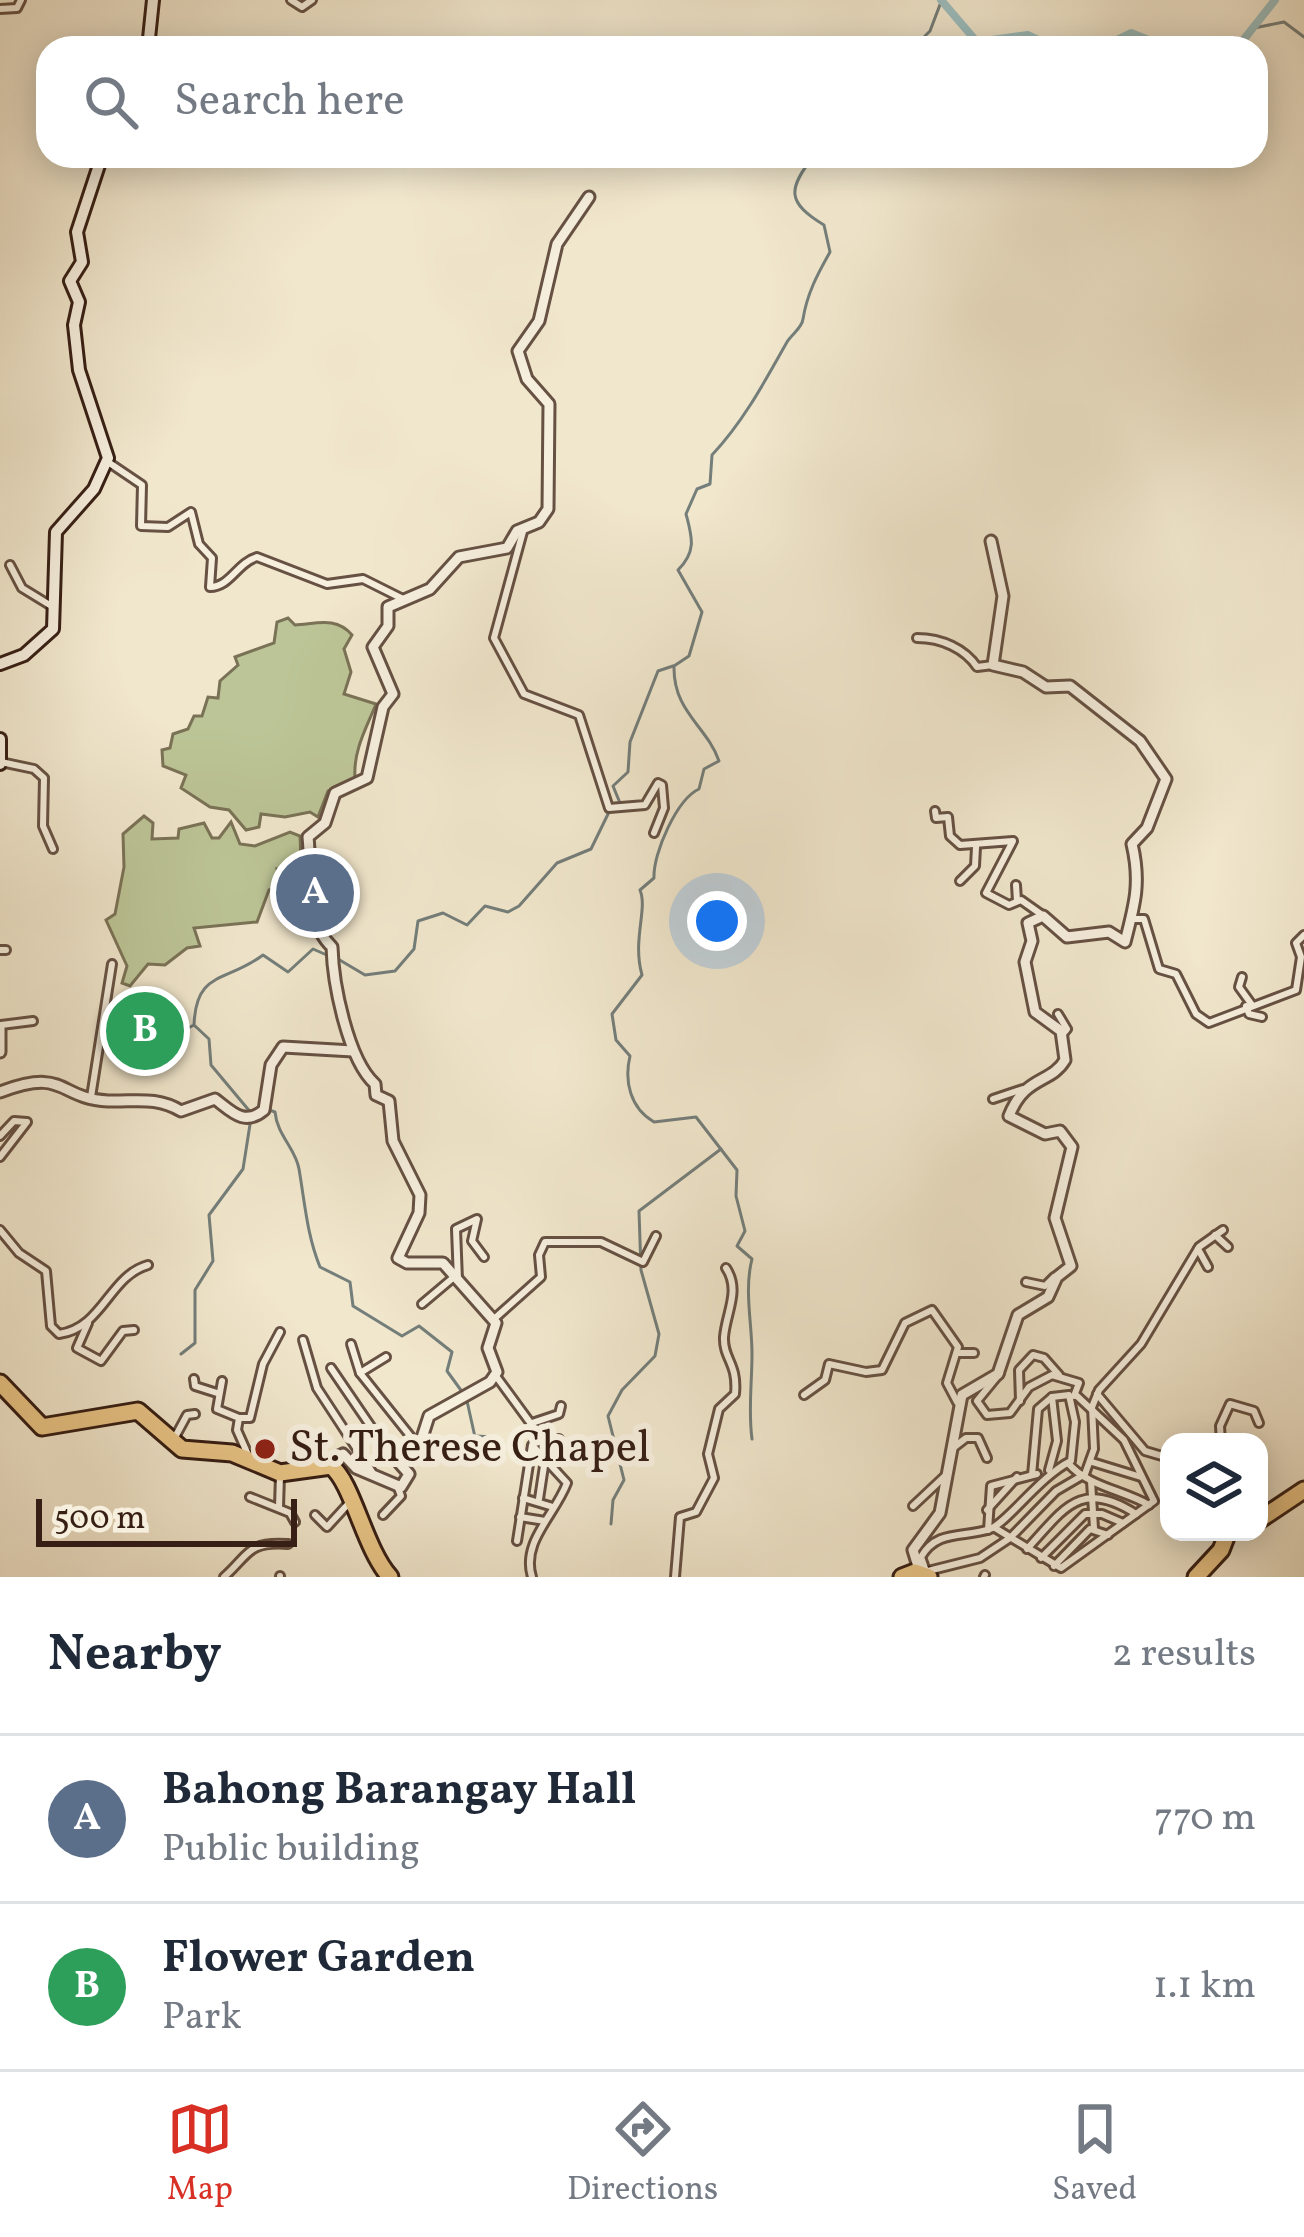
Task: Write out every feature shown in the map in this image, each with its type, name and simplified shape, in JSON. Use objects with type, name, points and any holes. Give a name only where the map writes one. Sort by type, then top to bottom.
[{"type":"highway","points":[[0,1383],[42,1427],[138,1411],[171,1442],[187,1450],[250,1460],[280,1473],[323,1464],[341,1474],[375,1560],[390,1577]]},
{"type":"highway","points":[[1268,1514],[1304,1490]]},
{"type":"highway","points":[[1196,1577],[1225,1541]]},
{"type":"highway","points":[[902,1577],[924,1574]]},
{"type":"main road","points":[[150,36],[154,0]]},
{"type":"main road","points":[[0,664],[47,636],[56,532],[94,489],[107,462],[106,442],[79,370],[74,325],[79,302],[70,281],[82,262],[77,232],[98,168]]},
{"type":"main road","points":[[0,739],[0,763]]},
{"type":"street","points":[[0,8],[16,8],[21,0]]},
{"type":"street","points":[[291,0],[302,7],[311,0]]},
{"type":"street","points":[[494,1319],[443,1263],[407,1263],[398,1258],[419,1213],[418,1188],[393,1141],[389,1101],[376,1095],[375,1084],[359,1070],[353,1051],[331,945],[317,930],[309,835],[326,823],[335,794],[364,782],[368,773],[383,707],[394,692],[373,644],[388,626],[388,607],[430,589],[459,557],[507,548],[524,528],[539,522],[550,506],[546,479],[552,453],[549,402],[527,379],[518,350],[538,321],[555,248],[590,197]]},
{"type":"street","points":[[107,462],[130,473],[144,489],[141,526],[168,527],[191,512],[199,544],[212,558],[210,587],[224,585],[245,561],[257,557],[327,584],[363,579],[403,599]]},
{"type":"street","points":[[524,528],[495,640],[524,694],[579,715],[587,755],[609,808],[645,805],[656,785],[662,785],[664,808],[654,833]]},
{"type":"street","points":[[991,541],[1003,596],[993,665]]},
{"type":"street","points":[[10,566],[18,589],[53,607]]},
{"type":"street","points":[[917,638],[952,645],[970,655],[977,667],[993,665],[1023,672],[1046,687],[1070,686],[1133,735],[1167,777],[1146,830],[1132,844],[1141,878],[1123,944],[1109,932],[1071,938],[1017,901],[1006,905],[985,892],[1013,841],[976,847],[951,839],[949,817],[936,818],[935,811]]},
{"type":"street","points":[[0,763],[42,776],[43,826],[53,849]]},
{"type":"street","points":[[960,881],[975,866],[976,847]]},
{"type":"street","points":[[311,888],[333,885]]},
{"type":"street","points":[[1016,885],[1017,901]]},
{"type":"street","points":[[1046,917],[1029,920],[1032,941],[1025,958],[1035,1012],[1062,1035]]},
{"type":"street","points":[[1128,928],[1135,917],[1144,920],[1159,969],[1176,974],[1203,1022],[1282,998],[1298,987],[1301,955],[1296,943],[1304,935]]},
{"type":"street","points":[[91,1097],[112,964]]},
{"type":"street","points":[[1242,977],[1239,987],[1249,1014],[1262,1017]]},
{"type":"street","points":[[993,1099],[1063,1067],[1066,1029],[1058,1014]]},
{"type":"street","points":[[0,1015],[0,1052]]},
{"type":"street","points":[[2,1026],[33,1021]]},
{"type":"street","points":[[0,1092],[48,1081],[91,1097],[164,1101],[181,1111],[215,1099],[242,1117],[264,1108],[271,1065],[286,1046],[353,1051]]},
{"type":"street","points":[[1024,1088],[1011,1119],[1045,1134],[1060,1131],[1072,1147],[1055,1218],[1071,1266],[1045,1286],[1026,1282]]},
{"type":"street","points":[[0,1136],[14,1120],[27,1122],[0,1157]]},
{"type":"street","points":[[456,1280],[456,1229],[477,1219],[472,1241],[484,1257]]},
{"type":"street","points":[[0,1229],[19,1253],[46,1271],[52,1329],[65,1334],[86,1325]]},
{"type":"street","points":[[924,1574],[979,1559],[1010,1538],[1056,1491],[1080,1478],[1092,1462],[1092,1407],[1097,1394],[1141,1344],[1198,1249],[1219,1232],[1228,1247]]},
{"type":"street","points":[[549,1433],[538,1433],[512,1405],[496,1376],[497,1361],[488,1348],[494,1319],[541,1277],[538,1255],[544,1242],[602,1242],[644,1262],[656,1236]]},
{"type":"street","points":[[1198,1249],[1208,1268]]},
{"type":"street","points":[[134,1330],[123,1331],[101,1361],[77,1348],[86,1325],[124,1278],[148,1264]]},
{"type":"street","points":[[675,1577],[680,1516],[698,1510],[714,1478],[710,1445],[719,1408],[735,1394],[738,1368],[723,1341],[733,1292],[726,1268]]},
{"type":"street","points":[[1058,1276],[1048,1297],[1018,1315],[1000,1370],[977,1406],[999,1417],[1040,1379],[1059,1375]]},
{"type":"street","points":[[422,1304],[456,1280]]},
{"type":"street","points":[[804,1395],[825,1380],[829,1364],[866,1372],[882,1370],[905,1323],[931,1310],[943,1320],[957,1353],[947,1383],[957,1394],[957,1408],[939,1516],[913,1550],[924,1574]]},
{"type":"street","points":[[222,1381],[217,1393],[219,1411],[239,1418],[251,1415],[263,1364],[280,1331]]},
{"type":"street","points":[[303,1340],[317,1388],[374,1475]]},
{"type":"street","points":[[351,1344],[361,1372],[418,1447]]},
{"type":"street","points":[[957,1353],[974,1353]]},
{"type":"street","points":[[991,1528],[987,1510],[991,1486],[1068,1463],[1075,1442],[1074,1396],[1079,1383],[1059,1375],[1035,1354],[1019,1370],[1020,1401]]},
{"type":"street","points":[[361,1372],[386,1357]]},
{"type":"street","points":[[331,1367],[394,1460],[409,1474],[398,1488]]},
{"type":"street","points":[[957,1408],[967,1389],[980,1388],[1000,1370]]},
{"type":"street","points":[[394,1460],[418,1447],[429,1416],[496,1376]]},
{"type":"street","points":[[194,1378],[196,1387],[217,1393]]},
{"type":"street","points":[[1097,1394],[1145,1451],[1160,1455]]},
{"type":"street","points":[[924,1574],[920,1557],[932,1544],[950,1534],[991,1528],[1062,1568],[1156,1498],[1123,1438],[1074,1396],[1052,1397],[1038,1409],[1032,1475]]},
{"type":"street","points":[[991,1528],[1047,1473],[1057,1441],[1052,1397]]},
{"type":"street","points":[[1220,1433],[1230,1404],[1254,1411],[1259,1423]]},
{"type":"street","points":[[532,1424],[559,1414],[561,1406]]},
{"type":"street","points":[[171,1442],[187,1415],[195,1414]]},
{"type":"street","points":[[239,1418],[237,1430],[250,1460]]},
{"type":"street","points":[[950,1449],[972,1436],[982,1440],[987,1458]]},
{"type":"street","points":[[539,1499],[547,1460],[559,1439]]},
{"type":"street","points":[[517,1541],[530,1446],[567,1483],[530,1553],[532,1577]]},
{"type":"street","points":[[323,1464],[344,1454],[356,1468],[398,1488],[401,1496],[383,1515]]},
{"type":"street","points":[[1092,1462],[1144,1478]]},
{"type":"street","points":[[1068,1463],[1080,1478],[1150,1505]]},
{"type":"street","points":[[279,1508],[280,1473]]},
{"type":"street","points":[[913,1506],[946,1475]]},
{"type":"street","points":[[987,1510],[1017,1477]]},
{"type":"street","points":[[1091,1481],[1094,1528]]},
{"type":"street","points":[[250,1497],[262,1506],[279,1508],[295,1522]]},
{"type":"street","points":[[1027,1549],[1072,1502],[1092,1497],[1136,1514]]},
{"type":"street","points":[[523,1498],[539,1499],[554,1508]]},
{"type":"street","points":[[315,1515],[318,1524],[329,1526],[349,1504]]},
{"type":"street","points":[[1041,1558],[1075,1520],[1093,1512],[1123,1523]]},
{"type":"street","points":[[520,1517],[545,1521]]},
{"type":"street","points":[[1094,1528],[1108,1535]]},
{"type":"street","points":[[1054,1566],[1094,1528]]},
{"type":"street","points":[[224,1577],[241,1552],[267,1542],[288,1544]]},
{"type":"green space","points":[[288,618],[295,625],[332,623],[346,629],[352,635],[344,649],[351,672],[344,694],[376,704],[358,748],[355,778],[328,791],[318,817],[310,812],[285,817],[261,814],[259,827],[246,830],[229,810],[210,807],[181,788],[186,775],[163,766],[162,750],[170,748],[173,734],[188,729],[194,716],[202,716],[208,697],[218,698],[220,681],[238,665],[235,657],[274,643],[277,622]]},
{"type":"green space","points":[[144,816],[153,823],[152,839],[178,838],[179,829],[204,823],[212,838],[219,838],[231,822],[240,844],[255,846],[290,832],[300,836],[301,859],[293,873],[277,869],[279,887],[269,890],[257,922],[194,928],[200,946],[187,948],[165,965],[148,964],[130,986],[122,983],[127,966],[106,920],[115,914],[124,867],[123,834]]},
{"type":"green space","points":[[133,993],[153,1022],[142,1051],[149,1053],[161,1040],[168,1044],[168,1058],[153,1065],[123,1054],[126,1008],[133,1006],[129,996]]},
{"type":"waterway","points":[[941,0],[972,36]]},
{"type":"waterway","points":[[1246,36],[1275,0]]},
{"type":"waterway","points":[[925,36],[941,2]]},
{"type":"waterway","points":[[1254,28],[1284,22],[1304,37]]},
{"type":"waterway","points":[[1021,36],[1030,36]]},
{"type":"waterway","points":[[1125,36],[1139,36]]},
{"type":"waterway","points":[[752,1439],[748,1295],[752,1259],[737,1246],[745,1231],[736,1196],[737,1170],[696,1117],[654,1122],[639,1109],[629,1084],[630,1056],[616,1040],[612,1014],[642,975],[640,890],[654,878],[675,815],[699,789],[704,769],[719,761],[675,682],[674,666],[689,656],[702,612],[678,570],[690,550],[686,514],[697,489],[710,484],[712,455],[801,325],[830,252],[824,225],[797,202],[796,187],[806,168]]},
{"type":"waterway","points":[[620,803],[613,786],[628,772],[630,742],[658,671],[673,666]]},
{"type":"waterway","points":[[338,959],[365,975],[395,971],[414,949],[418,921],[443,913],[467,925],[485,906],[508,912],[557,863],[591,849],[609,812]]},
{"type":"waterway","points":[[151,1047],[194,1025],[196,1007],[207,986],[263,955],[288,972],[313,949],[329,956]]},
{"type":"waterway","points":[[195,1026],[209,1039],[211,1065],[252,1114]]},
{"type":"waterway","points":[[266,1109],[275,1112],[297,1162],[320,1267],[350,1282],[353,1306],[402,1336],[419,1326],[452,1352],[447,1371],[463,1393]]},
{"type":"waterway","points":[[181,1354],[195,1343],[195,1290],[213,1261],[209,1215],[243,1169],[251,1118]]},
{"type":"waterway","points":[[611,1524],[613,1500],[624,1480],[608,1416],[622,1390],[655,1356],[659,1334],[641,1270],[639,1211],[721,1149]]},
{"type":"waterway","points":[[467,1401],[475,1437],[470,1454]]},
{"type":"waterway","points":[[476,1436],[494,1437],[496,1446]]},
{"type":"place","name":"Bahong Barangay Hall","points":[[315,893]]},
{"type":"place","name":"Flower Garden","points":[[145,1031]]},
{"type":"place","name":"St. Therese Chapel","points":[[265,1449]]}]
